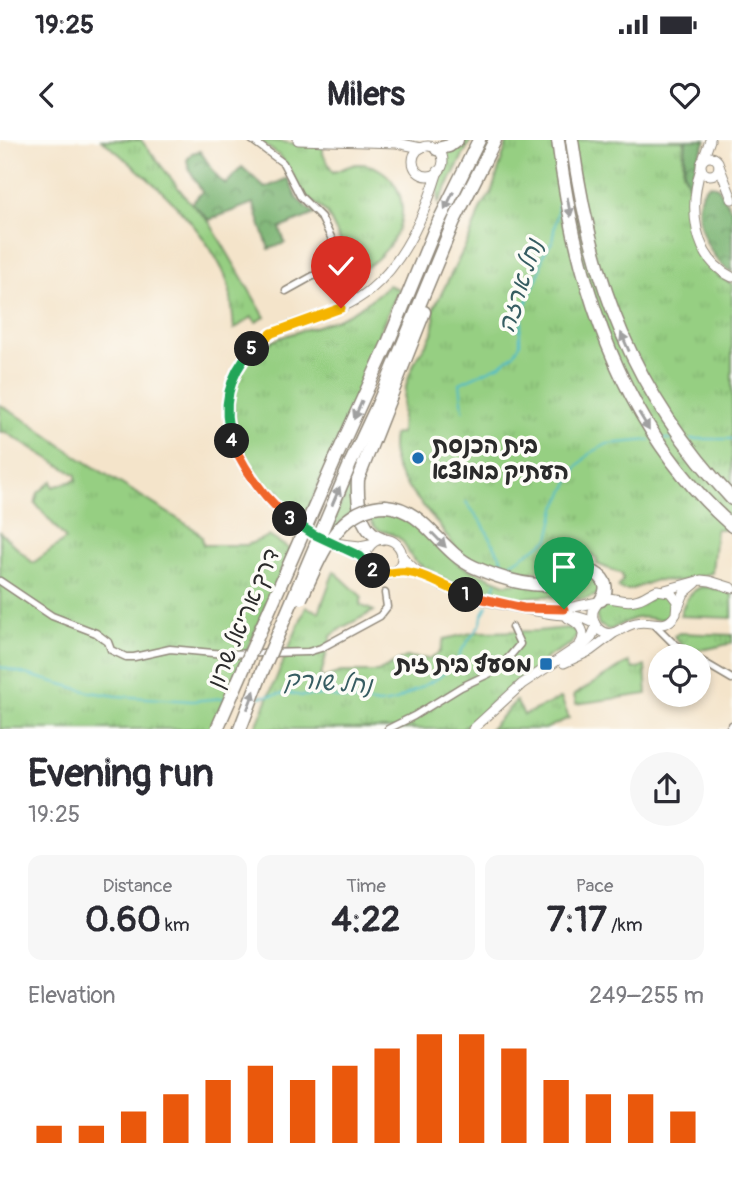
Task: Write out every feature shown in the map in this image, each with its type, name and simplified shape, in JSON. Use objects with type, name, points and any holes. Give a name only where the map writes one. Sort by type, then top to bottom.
[{"type":"highway","points":[[437,149],[449,146],[457,140]]},
{"type":"highway","name":"דרך אריאל שרון","points":[[217,729],[388,343],[434,230],[479,140]]},
{"type":"highway","name":"דרך אריאל שרון","points":[[240,729],[455,220],[495,140]]},
{"type":"highway","points":[[558,140],[578,256],[617,370],[657,442],[696,489],[732,526]]},
{"type":"highway","points":[[572,140],[589,237],[624,342],[642,379],[670,423],[732,499]]},
{"type":"highway","points":[[375,541],[362,516],[357,495],[360,472],[419,326],[455,220]]},
{"type":"highway","points":[[262,672],[340,527],[347,519],[364,509],[386,506],[410,513],[458,559],[474,568],[517,581],[548,584],[595,573],[602,577],[606,584],[605,594],[599,601]]},
{"type":"main road","points":[[298,140],[382,143],[397,141],[421,148]]},
{"type":"main road","points":[[710,140],[695,196],[696,220],[702,245],[713,264],[732,277]]},
{"type":"main road","points":[[382,143],[401,148],[409,154],[428,187],[424,210]]},
{"type":"main road","points":[[402,556],[400,566],[394,572],[387,575],[378,574],[360,556],[327,541],[287,517],[256,484],[232,442],[226,403],[229,386],[237,370],[262,340],[352,302],[389,270],[404,249],[434,190],[442,160],[437,149],[429,146],[416,151],[413,162]]},
{"type":"main road","points":[[702,164],[709,157],[714,158],[731,197]]},
{"type":"main road","points":[[702,164],[705,174],[721,182],[731,197]]},
{"type":"main road","points":[[695,196],[702,183],[717,173],[719,166]]},
{"type":"main road","points":[[419,173],[427,176],[438,171]]},
{"type":"main road","points":[[327,541],[353,545],[375,541],[396,543],[411,566],[444,586],[477,598],[518,607],[560,615],[583,616],[603,632],[614,633]]},
{"type":"main road","points":[[368,565],[365,556],[375,541]]},
{"type":"main road","points":[[394,572],[426,576]]},
{"type":"main road","points":[[518,607],[564,609],[612,597],[634,601],[654,590],[665,590],[701,580],[732,588]]},
{"type":"main road","points":[[506,699],[544,674],[637,622],[664,625],[673,619],[687,589],[701,580]]},
{"type":"main road","points":[[665,590],[676,598],[678,609]]},
{"type":"main road","points":[[564,657],[588,642],[595,630],[592,613],[599,601]]},
{"type":"main road","points":[[473,729],[532,676],[577,649],[582,643],[584,635],[579,623],[560,615]]},
{"type":"street","points":[[252,140],[283,163],[300,196],[321,217],[348,271],[313,276],[286,291]]},
{"type":"street","points":[[0,581],[52,616],[96,633],[117,654],[134,657],[170,649],[224,654],[315,650],[380,616],[387,607],[385,593]]},
{"type":"street","points":[[673,619],[670,635],[676,644]]},
{"type":"street","points":[[653,623],[675,644]]},
{"type":"street","points":[[388,729],[461,687],[499,669],[520,644],[512,627]]},
{"type":"street","points":[[711,667],[732,679]]},
{"type":"green space","points":[[102,140],[141,140],[188,200],[210,223],[265,317],[256,322],[252,317],[234,329],[225,275],[201,236],[155,185]]},
{"type":"green space","points":[[258,140],[323,146],[323,154],[333,172],[359,164],[380,170],[388,176],[399,194],[402,216],[396,234],[382,254],[356,273],[327,213],[305,195],[281,157]]},
{"type":"green space","points":[[463,140],[471,140],[438,204],[438,185],[447,164],[445,153]]},
{"type":"green space","points":[[508,140],[684,140],[683,172],[691,189],[691,219],[695,243],[708,267],[732,284],[732,529],[716,529],[712,573],[680,581],[656,580],[630,590],[621,590],[618,587],[623,580],[622,574],[597,564],[597,559],[592,555],[574,558],[566,566],[545,568],[539,572],[532,570],[528,580],[494,570],[477,564],[458,550],[398,471],[392,448],[393,435],[401,433],[407,383],[432,333],[435,318],[433,310],[470,237],[481,207],[491,194]]},
{"type":"green space","points":[[686,140],[706,140],[697,160],[691,188],[684,172]]},
{"type":"green space","points":[[200,151],[219,179],[226,184],[242,167],[265,188],[288,178],[297,199],[315,214],[280,228],[285,243],[269,249],[253,203],[209,220],[192,203],[202,192],[187,160],[192,153]]},
{"type":"green space","points":[[710,184],[718,187],[732,211],[732,272],[715,256],[702,231],[699,204],[702,192]]},
{"type":"green space","points":[[388,285],[399,289],[303,522],[281,506],[279,490],[269,493],[246,455],[234,413],[234,392],[240,373],[253,356],[273,341],[345,316]]},
{"type":"green space","points":[[0,405],[194,529],[202,537],[203,545],[247,545],[269,536],[291,550],[212,729],[0,729],[0,532],[33,563],[66,539],[35,503],[38,493],[52,481],[53,487],[76,480],[76,475],[5,432],[0,432]]},
{"type":"green space","points":[[357,468],[353,484],[354,510],[327,535]]},
{"type":"green space","points":[[386,511],[413,522],[459,565],[505,584],[593,578],[600,588],[598,594],[586,599],[541,596],[513,599],[489,596],[461,587],[423,567],[412,558],[402,540],[377,529],[368,513]]},
{"type":"green space","points":[[334,571],[362,597],[360,605],[374,611],[331,636],[320,679],[341,672],[378,672],[406,657],[429,659],[440,652],[444,639],[476,632],[567,628],[577,634],[571,644],[547,657],[533,672],[495,699],[462,729],[255,729],[306,607],[319,612]]},
{"type":"green space","points":[[703,586],[732,593],[732,618],[680,616],[687,598]]},
{"type":"green space","points":[[662,593],[674,603],[672,616],[661,619],[637,618],[609,630],[599,625],[596,615],[604,604],[636,605]]},
{"type":"green space","points":[[679,633],[732,635],[732,643],[711,648],[711,644],[681,644],[674,636]]},
{"type":"green space","points":[[629,662],[633,669],[645,666],[647,694],[576,704],[574,695]]},
{"type":"green space","points":[[561,698],[569,718],[545,729],[490,729],[516,701],[524,715]]},
{"type":"waterway","name":"נחל ארזה","points":[[463,410],[460,383],[500,365],[514,354],[520,344],[525,306],[540,271],[543,255],[552,242],[560,196]]},
{"type":"waterway","name":"נחל שורק","points":[[663,439],[675,439]]},
{"type":"waterway","name":"נחל שורק","points":[[691,439],[732,439]]},
{"type":"waterway","name":"נחל שורק","points":[[503,572],[506,567],[549,539],[556,508],[577,467],[589,454],[607,444],[650,440]]},
{"type":"waterway","points":[[466,502],[482,523],[506,567]]},
{"type":"waterway","name":"נחל שורק","points":[[491,597],[496,583]]},
{"type":"waterway","name":"נחל שורק","points":[[258,697],[288,693],[379,704],[393,702],[438,678],[457,662],[461,651],[481,623],[487,606]]},
{"type":"waterway","name":"נחל שורק","points":[[0,667],[90,692],[117,696],[192,701],[224,698]]},
{"type":"place","name":"בית הכנסת העתיק במוצא","points":[[418,458]]},
{"type":"place","name":"מסעף בית זית","points":[[546,664]]},
{"type":"route","points":[[341,308],[272,333],[246,356],[229,386],[226,411],[229,432],[237,454],[256,484],[274,505],[293,521],[313,534],[360,556],[376,573],[384,575],[410,572],[491,602],[523,608],[564,609]]}]
